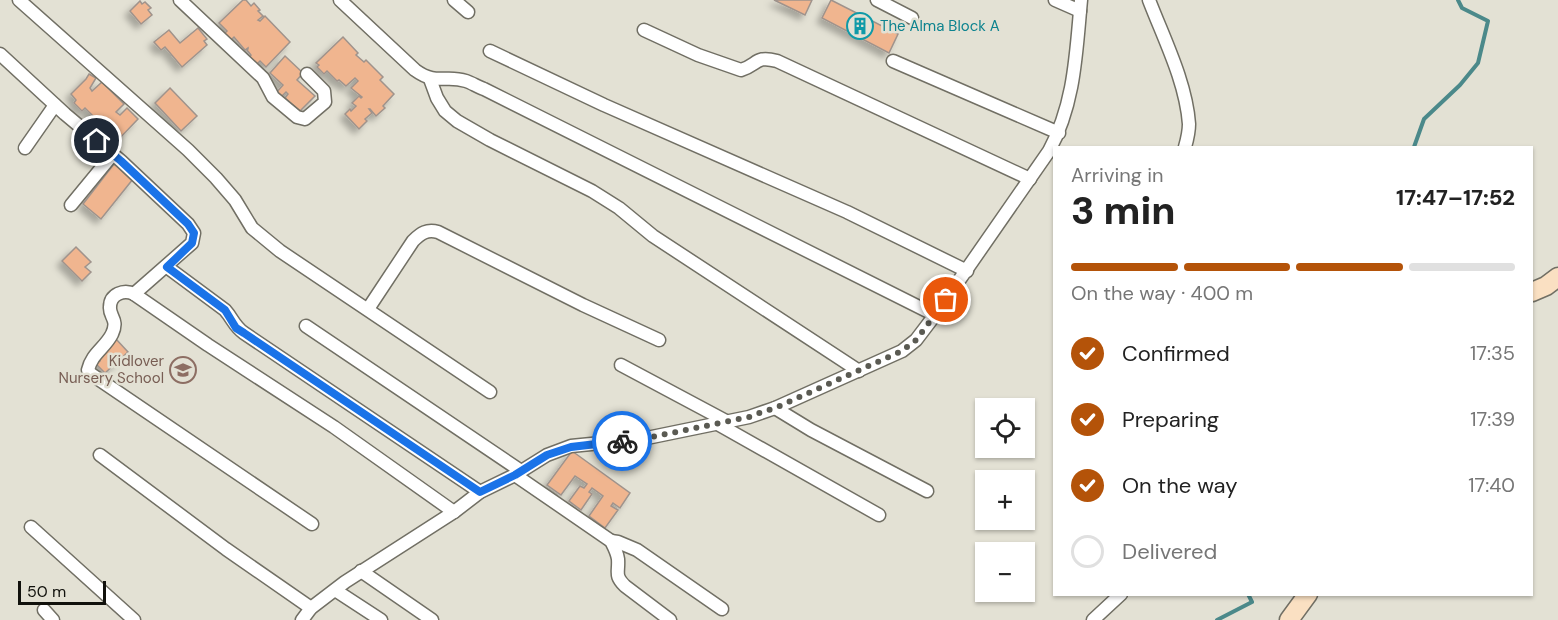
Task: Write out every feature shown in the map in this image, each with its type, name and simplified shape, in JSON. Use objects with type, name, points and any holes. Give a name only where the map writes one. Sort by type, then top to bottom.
[{"type":"main road","points":[[1533,292],[1558,277]]},
{"type":"main road","points":[[1289,620],[1307,596]]},
{"type":"street","points":[[19,0],[188,150],[235,200],[252,228],[280,251],[490,392]]},
{"type":"street","points":[[180,0],[263,78],[273,97],[297,117],[305,119],[325,102],[324,91],[307,74]]},
{"type":"street","points":[[340,0],[415,70],[430,79],[466,81],[935,315]]},
{"type":"street","points":[[454,0],[468,12]]},
{"type":"street","points":[[877,0],[912,18]]},
{"type":"street","points":[[302,620],[311,608],[361,571],[454,512],[480,492],[547,455],[571,447],[642,439],[749,417],[859,371],[902,351],[916,340],[967,271],[1049,152],[1059,133],[1071,92],[1081,6],[1055,0]]},
{"type":"street","points":[[1149,0],[1185,98],[1189,126],[1185,146]]},
{"type":"street","points":[[644,30],[698,55],[741,70],[747,69],[761,59],[777,61],[1030,179]]},
{"type":"street","points":[[490,51],[615,110],[847,212],[967,271]]},
{"type":"street","points":[[0,54],[113,154],[188,224],[194,233],[192,243],[134,294]]},
{"type":"street","points":[[893,61],[1059,133]]},
{"type":"street","points":[[430,79],[445,111],[457,121],[610,202],[653,236],[859,371]]},
{"type":"street","points":[[25,148],[55,105]]},
{"type":"street","points":[[71,205],[113,154]]},
{"type":"street","points":[[368,309],[413,241],[419,235],[431,230],[659,340]]},
{"type":"street","points":[[167,267],[225,310],[236,328],[480,492]]},
{"type":"street","points":[[312,524],[91,374],[88,369],[93,357],[111,335],[115,326],[110,311],[113,297],[121,292],[134,294],[334,427],[454,512]]},
{"type":"street","points":[[306,326],[518,473],[611,541],[616,549],[618,561],[616,572],[619,580],[670,620]]},
{"type":"street","points":[[621,365],[879,515]]},
{"type":"street","points":[[775,408],[927,491]]},
{"type":"street","points":[[100,455],[226,549],[311,608]]},
{"type":"street","points":[[32,527],[134,620]]},
{"type":"street","points":[[611,541],[637,550],[722,609]]},
{"type":"street","points":[[361,571],[432,620]]},
{"type":"street","points":[[335,590],[381,620]]},
{"type":"street","points":[[1093,620],[1119,596]]},
{"type":"street","points":[[44,610],[53,620]]},
{"type":"building","points":[[243,0],[251,6],[254,3],[263,16],[258,20],[260,21],[265,16],[290,42],[266,67],[260,61],[257,64],[250,57],[248,48],[245,50],[234,37],[231,40],[224,34],[227,31],[219,23]]},
{"type":"building","points":[[774,0],[812,0],[805,15]]},
{"type":"building","name":"The Alma Block A","points":[[831,0],[898,34],[889,53],[822,18]]},
{"type":"building","points":[[140,1],[142,4],[145,2],[151,8],[148,10],[152,15],[141,24],[130,11]]},
{"type":"building","points":[[198,28],[207,39],[204,41],[207,45],[182,67],[165,47],[161,50],[154,42],[169,30],[180,43]]},
{"type":"building","points":[[343,37],[358,53],[356,55],[364,62],[366,60],[383,77],[380,80],[394,94],[383,106],[385,108],[376,116],[369,109],[372,113],[359,129],[345,114],[356,106],[352,103],[359,96],[362,97],[351,88],[358,81],[355,78],[346,86],[327,71],[324,74],[316,63]]},
{"type":"building","points":[[285,56],[303,73],[297,80],[315,96],[300,111],[285,98],[288,94],[286,92],[281,97],[276,93],[283,85],[270,73]]},
{"type":"building","points":[[89,74],[96,78],[90,88],[92,91],[102,82],[124,104],[116,112],[120,115],[127,108],[138,119],[118,140],[110,132],[108,135],[103,126],[85,108],[82,111],[74,103],[76,100],[71,94]]},
{"type":"building","points":[[170,88],[197,116],[181,131],[155,103]]},
{"type":"building","points":[[114,164],[133,179],[101,219],[83,204]]},
{"type":"building","points":[[76,247],[91,262],[85,267],[91,272],[82,281],[62,261]]},
{"type":"building","points":[[116,339],[128,352],[105,373],[96,364],[100,361],[97,358]]},
{"type":"building","points":[[572,451],[630,493],[620,508],[613,503],[611,506],[618,510],[605,528],[589,516],[603,496],[592,488],[589,492],[592,494],[581,510],[569,501],[580,486],[584,488],[587,484],[575,476],[561,495],[547,485]]},
{"type":"waterway","points":[[1414,146],[1424,119],[1460,85],[1478,63],[1488,21],[1462,8],[1458,0]]},
{"type":"waterway","points":[[1217,620],[1252,602],[1249,596]]},
{"type":"way so far","points":[[622,441],[749,417],[775,408],[902,351],[916,340],[946,300]]},
{"type":"place","name":"The Alma Block A","points":[[860,26]]},
{"type":"place","name":"Kidlover Nursery School","points":[[183,370]]},
{"type":"route","points":[[97,141],[188,224],[194,233],[192,243],[167,267],[225,310],[236,328],[480,492],[515,475],[547,455],[571,447],[622,441]]}]
